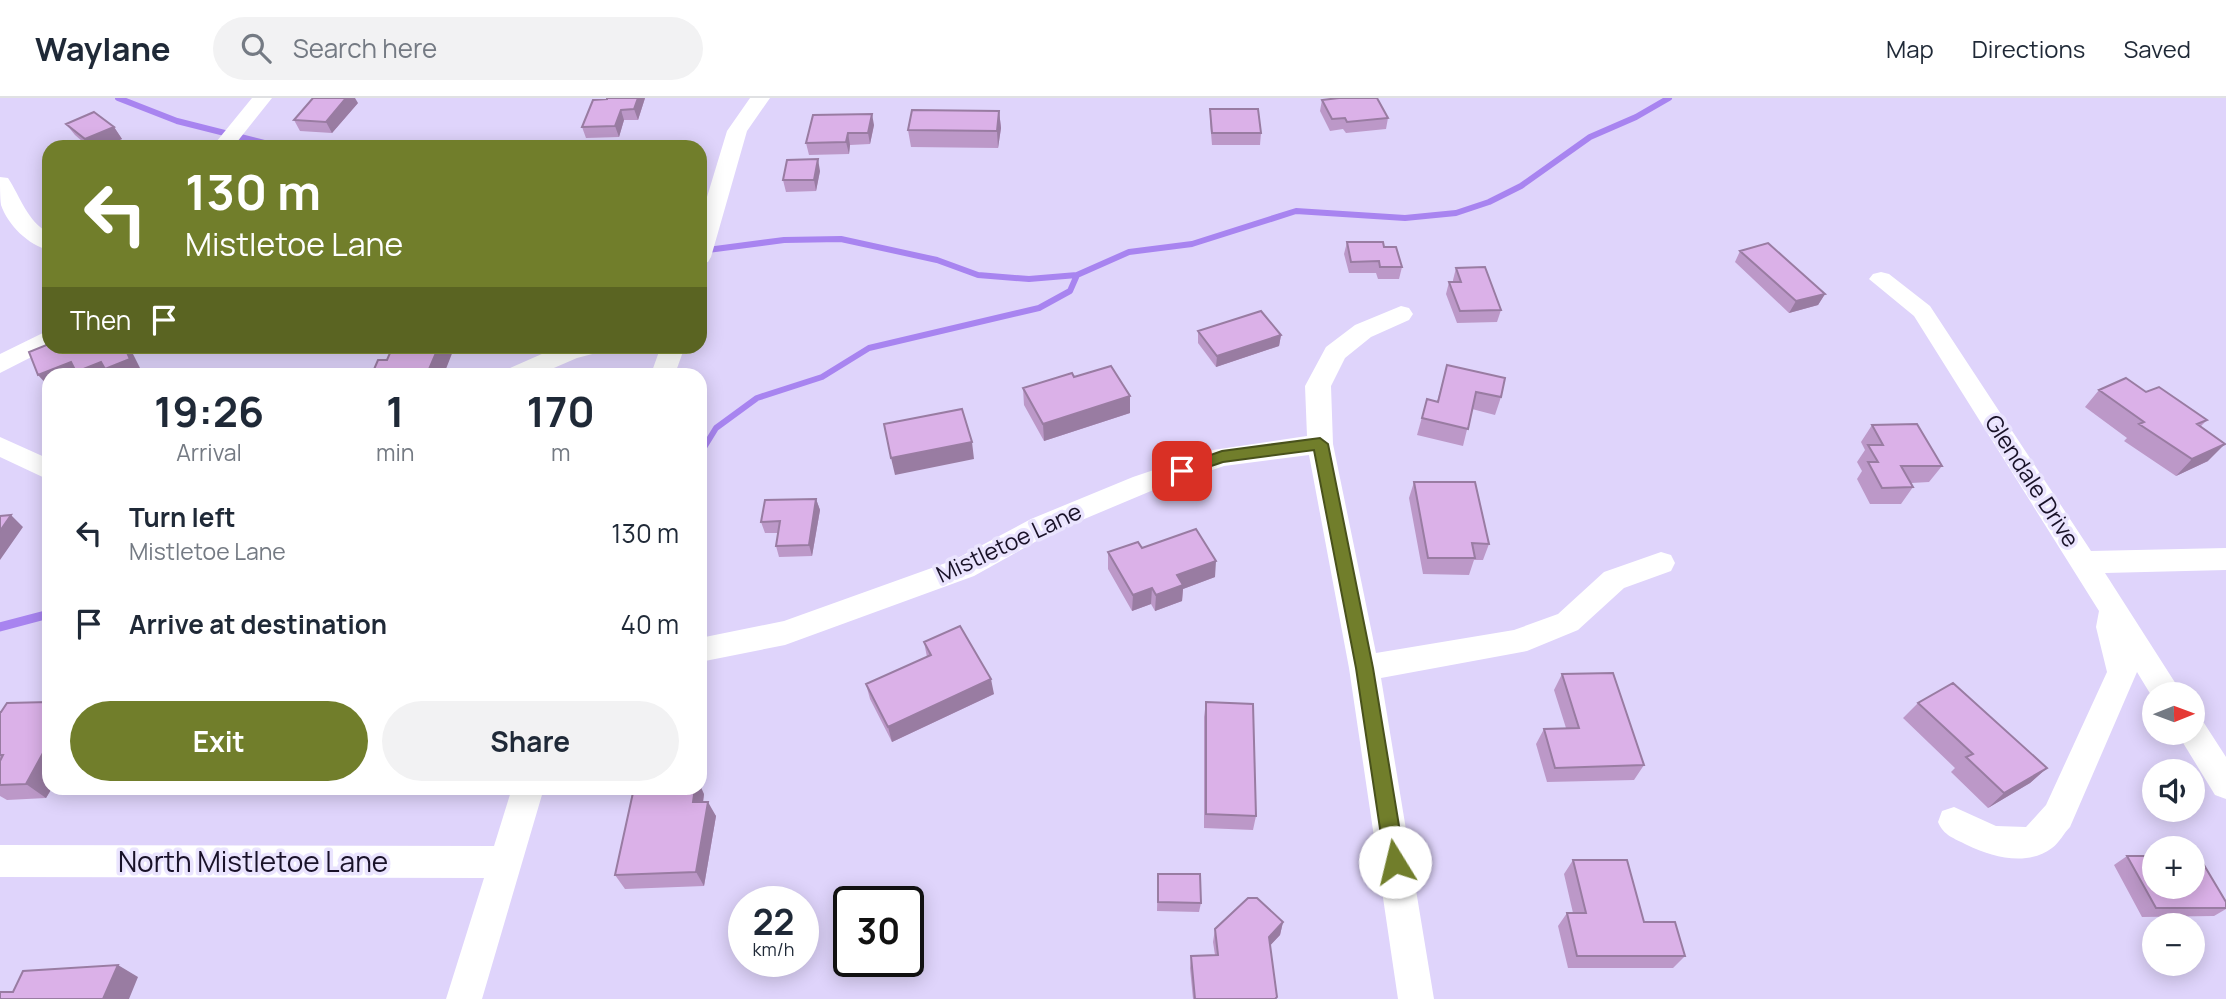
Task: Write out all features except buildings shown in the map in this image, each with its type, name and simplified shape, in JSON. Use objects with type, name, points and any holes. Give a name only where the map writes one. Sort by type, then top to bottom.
[{"type":"street","points":[[228,140],[262,98]]},
{"type":"street","points":[[707,233],[737,131],[760,98]]},
{"type":"street","points":[[0,183],[2,191],[29,231],[42,239]]},
{"type":"street","name":"Glendale Drive","points":[[1881,279],[1922,312],[2160,682]]},
{"type":"street","points":[[1401,314],[1363,331],[1335,354],[1318,386],[1320,444],[1364,668],[1416,999]]},
{"type":"street","points":[[0,365],[42,342]]},
{"type":"street","points":[[533,368],[564,354]]},
{"type":"street","name":"Mistletoe Lane","points":[[707,649],[785,633],[964,568],[1041,526],[1142,484],[1222,457],[1320,444]]},
{"type":"street","points":[[0,446],[42,467]]},
{"type":"street","points":[[2084,562],[2226,559]]},
{"type":"street","points":[[1364,668],[1516,642],[1568,622],[1614,580],[1661,563]]},
{"type":"street","points":[[1954,822],[1994,841],[2027,843],[2041,837],[2058,816],[2122,672],[2111,627],[2111,605]]},
{"type":"street","points":[[2201,746],[2226,785]]},
{"type":"street","points":[[464,999],[526,795]]},
{"type":"street","name":"North Mistletoe Lane","points":[[0,861],[505,862]]},
{"type":"waterway","points":[[118,98],[177,121],[252,140]]},
{"type":"waterway","points":[[1077,275],[1129,252],[1192,244],[1296,211],[1405,218],[1456,213],[1489,202],[1521,186],[1590,137],[1636,117],[1669,98]]},
{"type":"waterway","points":[[707,250],[784,240],[841,239],[937,260],[978,275],[1029,279],[1077,275]]},
{"type":"waterway","points":[[707,443],[716,428],[757,398],[822,377],[869,348],[1039,308],[1070,291],[1077,275]]},
{"type":"waterway","points":[[0,627],[42,616]]},
{"type":"route","points":[[1182,471],[1222,457],[1320,444],[1364,668],[1395,862]]}]
